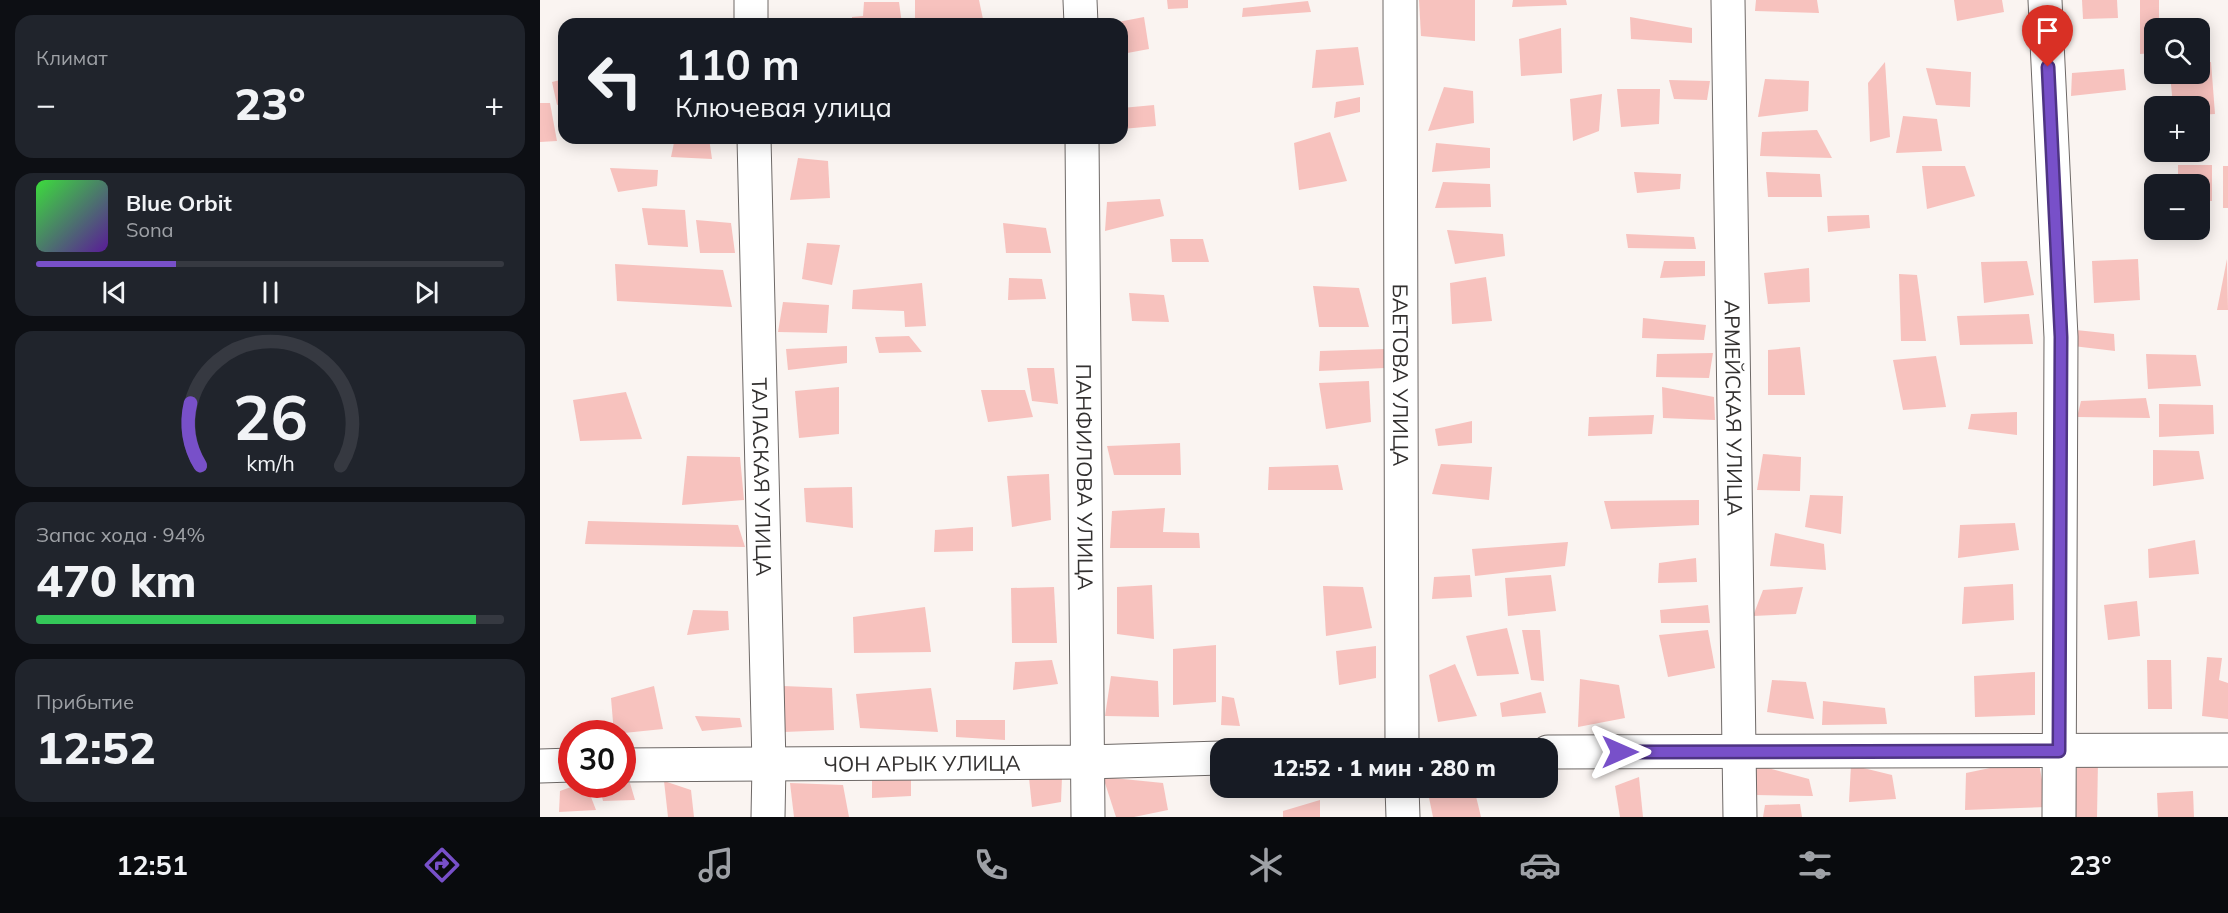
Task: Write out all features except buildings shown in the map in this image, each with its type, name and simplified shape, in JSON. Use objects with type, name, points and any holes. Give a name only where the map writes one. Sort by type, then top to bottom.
[{"type":"street","points":[[751,0],[751,18]]},
{"type":"street","points":[[1080,0],[1081,18]]},
{"type":"street","name":"БАЕТОВА УЛИЦА","points":[[1400,0],[1402,738]]},
{"type":"street","name":"АРМЕЙСКАЯ УЛИЦА","points":[[1728,0],[1740,817]]},
{"type":"street","points":[[2045,0],[2061,337],[2059,817]]},
{"type":"street","name":"ТАЛАСКАЯ УЛИЦА","points":[[754,144],[769,765],[768,817]]},
{"type":"street","name":"ПАНФИЛОВА УЛИЦА","points":[[1082,144],[1088,817]]},
{"type":"street","points":[[1558,752],[2228,750]]},
{"type":"street","name":"ЧОН АРЫК УЛИЦА","points":[[636,765],[1088,762],[1210,758]]},
{"type":"street","points":[[540,766],[558,765]]},
{"type":"street","points":[[1402,798],[1403,817]]},
{"type":"route","points":[[1620,752],[2059,751],[2061,337],[2048,67]]}]
